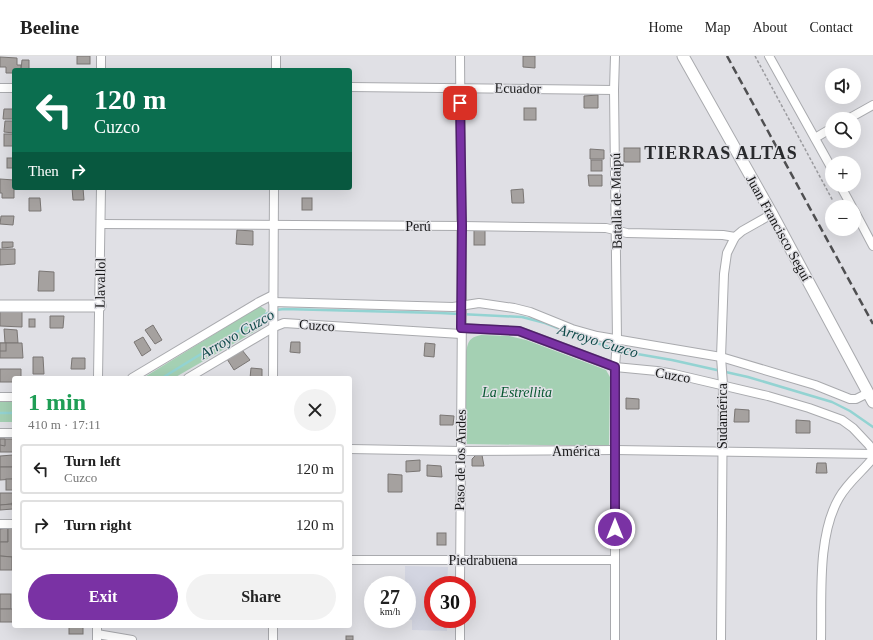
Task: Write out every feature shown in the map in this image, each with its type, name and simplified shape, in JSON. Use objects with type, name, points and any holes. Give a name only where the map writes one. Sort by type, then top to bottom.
[{"type":"street","points":[[101,56],[101,68]]},
{"type":"street","points":[[276,56],[276,68]]},
{"type":"street","points":[[460,56],[462,312]]},
{"type":"street","name":"Batalla de Maipú","points":[[615,56],[614,90],[617,342],[615,367]]},
{"type":"street","name":"Juan Francisco Seguí","points":[[682,56],[772,214],[870,397]]},
{"type":"street","points":[[769,56],[825,156]]},
{"type":"street","name":"Ecuador","points":[[352,87],[614,90]]},
{"type":"street","points":[[0,88],[12,88]]},
{"type":"street","points":[[860,112],[873,105]]},
{"type":"street","points":[[815,138],[825,132]]},
{"type":"street","name":"Llavallol","points":[[98,376],[101,190]]},
{"type":"street","points":[[273,376],[274,190]]},
{"type":"street","points":[[735,237],[742,231],[772,214]]},
{"type":"street","points":[[861,223],[873,244]]},
{"type":"street","name":"Perú","points":[[101,224],[606,228],[627,232],[723,235],[735,237]]},
{"type":"street","name":"Sudamérica","points":[[721,640],[722,360],[724,274],[727,253],[735,237]]},
{"type":"street","points":[[135,376],[259,302],[273,301],[453,307],[462,312]]},
{"type":"street","points":[[462,312],[479,304],[514,308],[530,312],[572,329],[617,342],[722,360],[815,385],[850,398],[856,399],[870,397]]},
{"type":"street","points":[[0,306],[100,306]]},
{"type":"street","name":"Paso de los Andes","points":[[460,576],[462,312]]},
{"type":"street","name":"Cuzco","points":[[191,376],[284,323],[461,331],[519,331],[615,367],[657,371],[723,381],[802,406],[842,420],[853,428],[873,451]]},
{"type":"street","points":[[615,367],[616,640]]},
{"type":"street","points":[[0,397],[12,397]]},
{"type":"street","points":[[0,433],[12,433]]},
{"type":"street","name":"América","points":[[352,450],[615,450],[873,454]]},
{"type":"street","points":[[821,640],[823,555],[828,525],[839,499],[847,486],[873,458]]},
{"type":"street","points":[[0,524],[12,524]]},
{"type":"street","name":"Piedrabuena","points":[[352,560],[615,560]]},
{"type":"street","points":[[273,628],[273,640]]},
{"type":"street","points":[[460,628],[460,640]]},
{"type":"street","points":[[97,633],[132,640]]},
{"type":"path","points":[[755,56],[832,200]]},
{"type":"shaded area","points":[[405,566],[448,567],[448,576],[424,576],[424,628],[447,628],[447,631],[412,630],[412,628],[416,628],[416,576],[405,576]]},
{"type":"green space","points":[[260,306],[266,310],[261,328],[177,376],[146,376]]},
{"type":"green space","name":"La Estrellita","points":[[481,335],[509,336],[526,340],[606,370],[610,377],[609,446],[464,444],[466,351],[470,340]]},
{"type":"green space","points":[[0,400],[12,400],[12,422],[0,422]]},
{"type":"building","points":[[77,56],[90,56],[90,64],[77,64]]},
{"type":"building","points":[[523,56],[535,56],[535,68],[523,67]]},
{"type":"building","points":[[0,57],[17,58],[17,65],[21,65],[21,68],[12,68],[12,73],[6,73],[6,67],[0,67]]},
{"type":"building","points":[[22,60],[29,60],[29,68],[21,68]]},
{"type":"building","points":[[598,95],[598,108],[584,108],[584,96]]},
{"type":"building","points":[[524,108],[536,108],[536,120],[524,120]]},
{"type":"building","points":[[4,109],[12,109],[12,119],[3,119]]},
{"type":"building","points":[[5,121],[12,121],[12,133],[4,132]]},
{"type":"building","points":[[4,134],[12,134],[12,146],[4,146]]},
{"type":"building","points":[[624,148],[640,148],[640,162],[624,162]]},
{"type":"building","points":[[590,149],[604,150],[604,159],[590,159]]},
{"type":"building","points":[[7,158],[12,158],[12,168],[7,168]]},
{"type":"building","points":[[591,160],[602,160],[602,171],[591,171]]},
{"type":"building","points":[[588,175],[602,175],[602,186],[589,186]]},
{"type":"building","points":[[0,179],[12,180],[14,198],[2,198],[2,193],[0,193]]},
{"type":"building","points":[[523,189],[524,203],[512,203],[511,190]]},
{"type":"building","points":[[72,190],[83,190],[84,200],[73,200]]},
{"type":"building","points":[[29,198],[40,198],[41,211],[29,211]]},
{"type":"building","points":[[302,198],[312,198],[312,210],[302,210]]},
{"type":"building","points":[[1,216],[14,216],[13,225],[0,224]]},
{"type":"building","points":[[237,230],[253,231],[253,245],[236,244]]},
{"type":"building","points":[[474,230],[485,230],[485,245],[474,245]]},
{"type":"building","points":[[2,242],[13,242],[13,247],[2,248]]},
{"type":"building","points":[[0,249],[15,249],[15,264],[0,265]]},
{"type":"building","points":[[39,271],[54,272],[54,291],[38,291]]},
{"type":"building","points":[[0,310],[22,310],[22,327],[0,326]]},
{"type":"building","points":[[50,316],[64,316],[63,328],[50,328]]},
{"type":"building","points":[[29,319],[35,319],[35,327],[29,327]]},
{"type":"building","points":[[153,325],[162,340],[155,344],[145,330]]},
{"type":"building","points":[[4,329],[17,330],[18,343],[5,343]]},
{"type":"building","points":[[143,337],[151,350],[142,356],[134,342]]},
{"type":"building","points":[[291,342],[300,342],[300,353],[290,352]]},
{"type":"building","points":[[0,343],[22,343],[23,358],[0,358]]},
{"type":"building","points":[[0,343],[6,343],[6,351],[0,351]]},
{"type":"building","points":[[425,343],[435,344],[434,357],[424,356]]},
{"type":"building","points":[[242,350],[250,360],[234,370],[227,359]]},
{"type":"building","points":[[33,357],[43,357],[44,374],[33,374]]},
{"type":"building","points":[[72,358],[85,358],[85,369],[71,369]]},
{"type":"building","points":[[251,368],[262,369],[262,376],[250,376]]},
{"type":"building","points":[[0,369],[21,369],[21,376],[12,376],[12,382],[0,382]]},
{"type":"building","points":[[626,398],[639,399],[639,409],[626,409]]},
{"type":"building","points":[[735,409],[749,410],[749,422],[734,422]]},
{"type":"building","points":[[440,415],[454,416],[453,425],[440,425]]},
{"type":"building","points":[[796,420],[810,421],[810,433],[796,433]]},
{"type":"building","points":[[0,439],[12,439],[12,452],[0,452]]},
{"type":"building","points":[[0,439],[5,439],[5,446],[0,445]]},
{"type":"building","points":[[12,455],[12,467],[0,467],[0,456]]},
{"type":"building","points":[[476,455],[482,455],[484,466],[472,466],[472,459]]},
{"type":"building","points":[[420,460],[420,471],[406,472],[406,461]]},
{"type":"building","points":[[817,463],[826,463],[827,473],[816,473]]},
{"type":"building","points":[[427,465],[441,466],[442,477],[427,476]]},
{"type":"building","points":[[0,467],[12,467],[12,479],[0,480]]},
{"type":"building","points":[[388,474],[402,475],[402,492],[388,492]]},
{"type":"building","points":[[6,479],[12,479],[12,490],[6,490]]},
{"type":"building","points":[[0,493],[12,493],[12,504],[0,505]]},
{"type":"building","points":[[12,504],[12,509],[0,510],[0,505]]},
{"type":"building","points":[[8,528],[8,542],[0,542],[0,529]]},
{"type":"building","points":[[8,528],[12,528],[12,557],[0,556],[0,542],[8,542]]},
{"type":"building","points":[[437,533],[446,533],[446,545],[437,545]]},
{"type":"building","points":[[0,556],[12,557],[12,570],[0,570]]},
{"type":"building","points":[[0,594],[11,594],[11,609],[0,609]]},
{"type":"building","points":[[0,609],[12,609],[12,622],[0,622]]},
{"type":"building","points":[[69,628],[83,628],[83,634],[69,634]]},
{"type":"building","points":[[346,636],[353,636],[353,640],[346,640]]},
{"type":"waterway","name":"Arroyo Cuzco","points":[[276,310],[440,313],[522,317],[545,323],[620,351],[672,360],[748,377],[832,402],[850,411],[873,427]]},
{"type":"waterway","name":"Arroyo Cuzco","points":[[165,376],[271,311]]},
{"type":"waterway","name":"Arroyo Cuzco","points":[[0,413],[12,413]]},
{"type":"railway","points":[[727,56],[873,324]]},
{"type":"district","name":"TIERRAS ALTAS","points":[[721,153]]},
{"type":"route","points":[[460,103],[462,226],[461,328],[519,331],[615,367],[615,529]]}]
